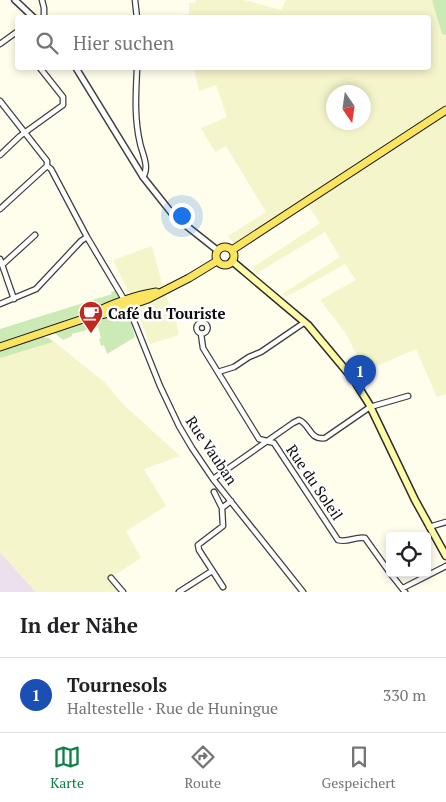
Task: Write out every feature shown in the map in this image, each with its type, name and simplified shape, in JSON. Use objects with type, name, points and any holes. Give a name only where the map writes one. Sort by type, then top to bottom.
[{"type":"main road","points":[[232,250],[446,110]]},
{"type":"main road","points":[[224,246],[232,250],[234,255],[232,261],[225,265],[217,261],[215,255],[217,250],[224,246]]},
{"type":"main road","points":[[0,347],[88,317],[102,309],[126,304],[147,294],[159,292],[189,278],[217,261]]},
{"type":"main road","points":[[232,261],[305,322],[322,339],[346,369],[370,407],[446,556]]},
{"type":"street","points":[[15,0],[31,15]]},
{"type":"street","points":[[42,0],[44,15]]},
{"type":"street","points":[[135,0],[137,15]]},
{"type":"street","points":[[0,44],[15,35]]},
{"type":"street","points":[[0,155],[25,133],[58,110],[64,102],[63,97],[42,70]]},
{"type":"street","points":[[77,70],[143,177],[174,216],[217,250]]},
{"type":"street","points":[[137,70],[135,112],[145,162],[146,173],[143,177]]},
{"type":"street","name":"Rue Vauban","points":[[0,101],[47,161],[47,166],[51,169],[87,237],[126,304],[179,426],[213,479],[302,592]]},
{"type":"street","points":[[0,209],[47,166]]},
{"type":"street","points":[[2,265],[35,235]]},
{"type":"street","points":[[0,304],[36,290],[81,241],[87,237]]},
{"type":"street","points":[[0,259],[14,299]]},
{"type":"street","points":[[218,372],[234,367],[261,352],[305,322]]},
{"type":"street","name":"Rue du Soleil","points":[[201,334],[203,348],[260,439],[274,443],[338,540],[365,538],[386,567]]},
{"type":"street","points":[[213,479],[299,420],[303,421],[315,438],[325,438],[370,407],[408,396]]},
{"type":"street","points":[[214,492],[222,508],[223,526],[198,545],[199,550],[223,587]]},
{"type":"street","points":[[222,508],[231,501]]},
{"type":"street","points":[[430,527],[446,522]]},
{"type":"street","points":[[404,590],[446,566]]},
{"type":"street","points":[[179,592],[212,571]]},
{"type":"street","name":"Rue du Soleil","points":[[393,577],[404,590]]},
{"type":"street","points":[[111,578],[123,592]]},
{"type":"shaded area","points":[[0,552],[36,592],[0,592]]},
{"type":"green space","points":[[196,0],[244,0],[281,10],[286,0],[432,0],[442,34],[446,35],[446,394],[437,397],[416,349],[365,371],[345,332],[320,300],[356,280],[345,264],[286,297],[282,294],[340,257],[325,232],[257,273],[252,268],[320,223],[308,205],[238,249],[228,236],[266,212],[226,146],[215,152],[201,128],[227,117],[216,85],[199,91],[194,70],[431,70],[431,15],[189,15],[189,3],[195,3]]},
{"type":"green space","points":[[432,0],[446,0],[446,35],[442,34]]},
{"type":"green space","points":[[152,246],[165,295],[175,315],[179,335],[150,344],[136,308],[113,260]]},
{"type":"green space","points":[[116,290],[120,301],[0,343],[0,329],[112,294],[111,292]]},
{"type":"green space","points":[[120,310],[128,313],[135,337],[107,354],[104,345],[101,346],[98,327],[72,334],[72,336],[63,340],[53,332]]},
{"type":"green space","points":[[42,337],[49,338],[53,342],[0,358],[0,350]]},
{"type":"green space","points":[[52,340],[104,382],[124,405],[180,456],[144,469],[166,506],[126,531],[141,558],[109,579],[120,592],[36,592],[0,552],[0,356]]},
{"type":"place","name":"Café du Touriste","points":[[91,334]]},
{"type":"place","name":"Tournesols","points":[[360,396]]}]
